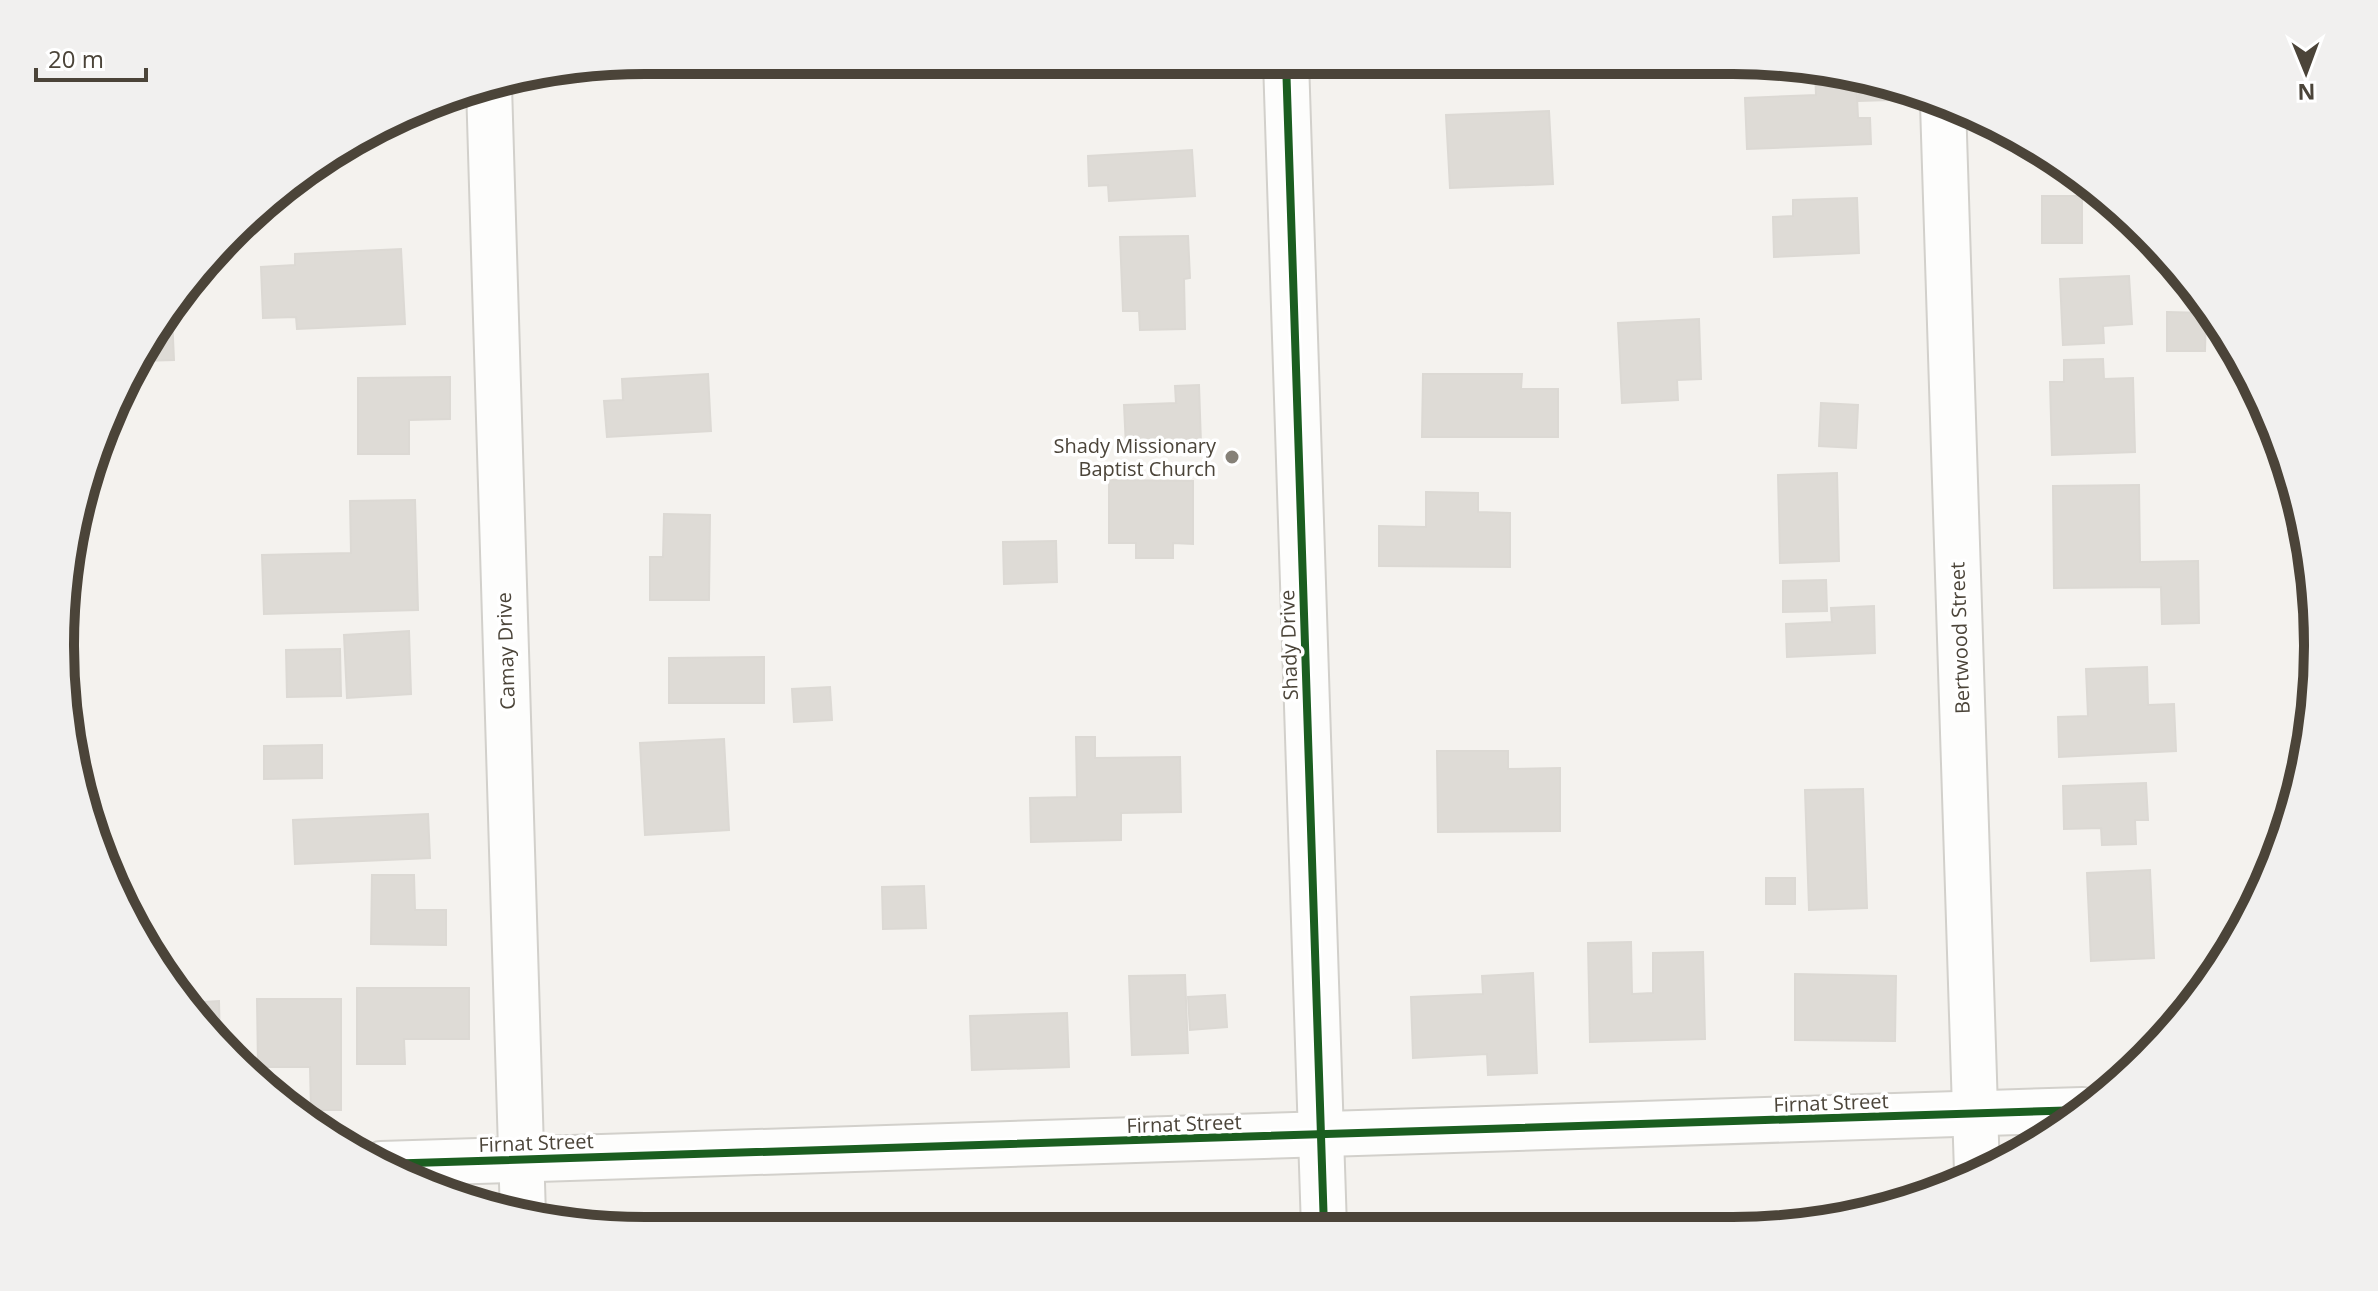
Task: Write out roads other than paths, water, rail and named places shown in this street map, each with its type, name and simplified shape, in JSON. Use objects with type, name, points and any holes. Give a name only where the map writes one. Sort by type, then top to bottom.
[{"type":"street","name":"Shady Drive","points":[[1286,74],[1324,1217]]},
{"type":"street","name":"Camay Drive","points":[[489,96],[523,1203]]},
{"type":"street","name":"Bertwood Street","points":[[1943,115],[1977,1162]]},
{"type":"street","name":"Firnat Street","points":[[405,1163],[2064,1111]]},
{"type":"place","name":"Shady Missionary Baptist Church","points":[[1232,457]]}]
